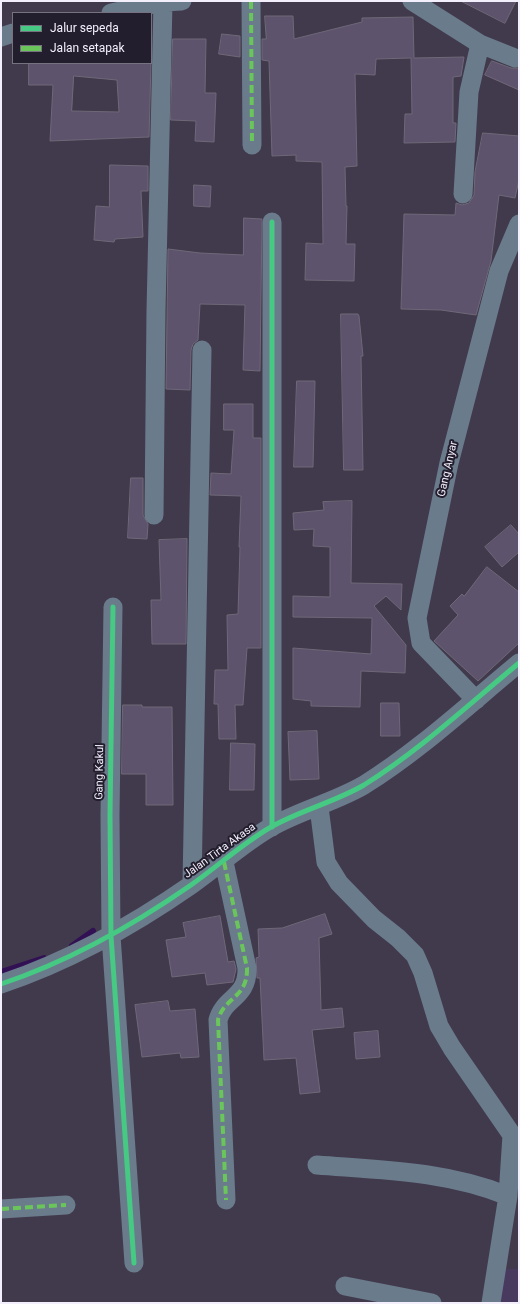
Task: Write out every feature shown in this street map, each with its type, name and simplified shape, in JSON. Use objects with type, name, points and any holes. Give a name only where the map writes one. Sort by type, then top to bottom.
[{"type":"street","points":[[116,12],[163,2],[182,1]]},
{"type":"street","points":[[251,1],[252,145]]},
{"type":"street","points":[[412,1],[480,44],[515,58]]},
{"type":"street","points":[[154,515],[156,311],[163,2]]},
{"type":"street","points":[[1,37],[12,33]]},
{"type":"street","points":[[463,194],[469,92],[480,44]]},
{"type":"street","points":[[272,222],[272,827]]},
{"type":"street","name":"Gang Anyar","points":[[476,700],[421,643],[417,618],[448,463],[499,272],[519,224]]},
{"type":"street","points":[[192,884],[202,350]]},
{"type":"street","name":"Gang Kakul","points":[[113,607],[110,815],[111,936],[134,1263]]},
{"type":"street","name":"Jalan Tirta Akasa","points":[[1,984],[51,967],[111,936],[153,911],[272,827],[319,807],[363,785],[432,738],[519,663]]},
{"type":"street","points":[[319,807],[326,862],[339,883],[374,919],[398,938],[415,955],[423,973],[439,1026],[452,1048],[516,1133],[508,1196],[491,1303]]},
{"type":"street","points":[[224,862],[247,968],[247,978],[243,988],[223,1009],[218,1020],[226,1200]]},
{"type":"street","points":[[317,1165],[409,1172],[457,1180],[508,1196]]},
{"type":"street","points":[[1,1209],[66,1205]]},
{"type":"street","points":[[345,1286],[432,1303]]},
{"type":"shaded area","points":[[502,1269],[519,1269],[519,1303],[497,1303]]},
{"type":"building","points":[[461,1],[516,1],[505,23]]},
{"type":"building","points":[[265,16],[293,16],[294,39],[362,22],[362,18],[413,17],[414,58],[464,57],[461,76],[453,77],[453,123],[456,123],[455,142],[404,143],[405,114],[412,114],[411,58],[376,59],[375,75],[355,74],[357,166],[345,167],[347,206],[346,244],[355,244],[354,281],[305,280],[306,243],[323,244],[322,162],[296,161],[296,155],[272,156],[269,61],[262,60],[262,39],[266,39]]},
{"type":"building","points":[[222,34],[240,36],[240,57],[219,54]]},
{"type":"building","points":[[173,39],[206,39],[205,93],[216,93],[214,142],[195,141],[196,121],[171,120]]},
{"type":"building","points":[[492,61],[511,68],[519,68],[519,90],[485,75]]},
{"type":"building","points":[[29,64],[151,64],[149,137],[50,141],[53,85],[29,85]],"holes":[[[74,76],[117,80],[119,112],[72,111]]]},
{"type":"building","points":[[483,133],[519,136],[519,180],[515,198],[499,195],[491,261],[476,315],[441,310],[401,309],[404,214],[455,215],[456,203],[462,205],[469,203],[474,195],[475,172]]},
{"type":"building","points":[[110,165],[148,166],[148,191],[141,191],[143,237],[115,239],[114,242],[94,240],[96,206],[109,207]]},
{"type":"building","points":[[194,185],[211,186],[210,207],[194,206]]},
{"type":"building","points":[[244,218],[262,219],[260,371],[243,370],[245,305],[200,304],[198,340],[193,344],[191,350],[190,390],[166,389],[168,249],[200,253],[243,255]]},
{"type":"building","points":[[341,314],[358,314],[359,316],[363,356],[361,356],[363,470],[344,470]]},
{"type":"building","points":[[297,381],[315,381],[313,467],[294,467]]},
{"type":"building","points":[[224,404],[253,404],[253,438],[261,438],[261,648],[247,648],[243,705],[235,705],[236,739],[219,739],[218,704],[214,704],[215,670],[228,670],[227,615],[238,614],[241,496],[210,495],[211,473],[231,474],[234,430],[224,430]]},
{"type":"building","points":[[131,478],[143,478],[143,515],[148,524],[147,539],[128,538]]},
{"type":"building","points":[[352,501],[351,583],[402,584],[401,610],[386,596],[374,606],[406,645],[405,673],[361,671],[360,707],[311,706],[311,701],[293,699],[293,648],[371,654],[372,618],[293,617],[293,596],[330,597],[330,547],[313,546],[314,529],[294,530],[293,513],[324,510],[323,502]]},
{"type":"building","points":[[511,525],[519,534],[519,552],[502,567],[485,547]]},
{"type":"building","points":[[187,539],[186,644],[152,644],[151,600],[161,600],[159,540]]},
{"type":"building","points":[[487,567],[519,592],[519,643],[478,681],[434,641],[458,615],[450,606],[462,594],[464,596]]},
{"type":"building","points":[[381,703],[399,703],[400,736],[381,736]]},
{"type":"building","points":[[123,705],[142,705],[142,707],[172,707],[173,805],[146,805],[146,774],[122,774]]},
{"type":"building","points":[[317,731],[319,779],[290,780],[288,732]]},
{"type":"building","points":[[231,743],[255,744],[254,790],[230,790]]},
{"type":"building","points":[[325,914],[332,934],[319,938],[321,1010],[342,1008],[344,1027],[312,1030],[320,1092],[300,1094],[296,1058],[264,1060],[260,978],[257,978],[256,958],[259,957],[258,929],[282,928]]},
{"type":"building","points":[[220,916],[228,962],[234,961],[236,969],[233,982],[207,985],[205,973],[172,977],[166,940],[186,937],[183,923]]},
{"type":"building","points":[[168,1001],[170,1011],[195,1009],[199,1057],[181,1058],[180,1053],[142,1057],[135,1005]]},
{"type":"building","points":[[378,1031],[380,1057],[356,1059],[354,1033]]},
{"type":"waterway","points":[[72,946],[93,931]]},
{"type":"waterway","points":[[1,972],[44,958]]},
{"type":"marked path","points":[[251,1],[252,145]]},
{"type":"marked path","points":[[224,862],[247,968],[244,986],[240,992],[225,1006],[218,1020],[226,1200]]},
{"type":"marked path","points":[[1,1209],[66,1205]]},
{"type":"cycle path","points":[[272,222],[272,827]]},
{"type":"cycle path","points":[[113,607],[110,815],[111,936],[134,1263]]},
{"type":"cycle path","points":[[1,984],[52,965],[100,941],[169,900],[201,878],[250,840],[271,827],[364,785],[405,757],[519,663]]}]
